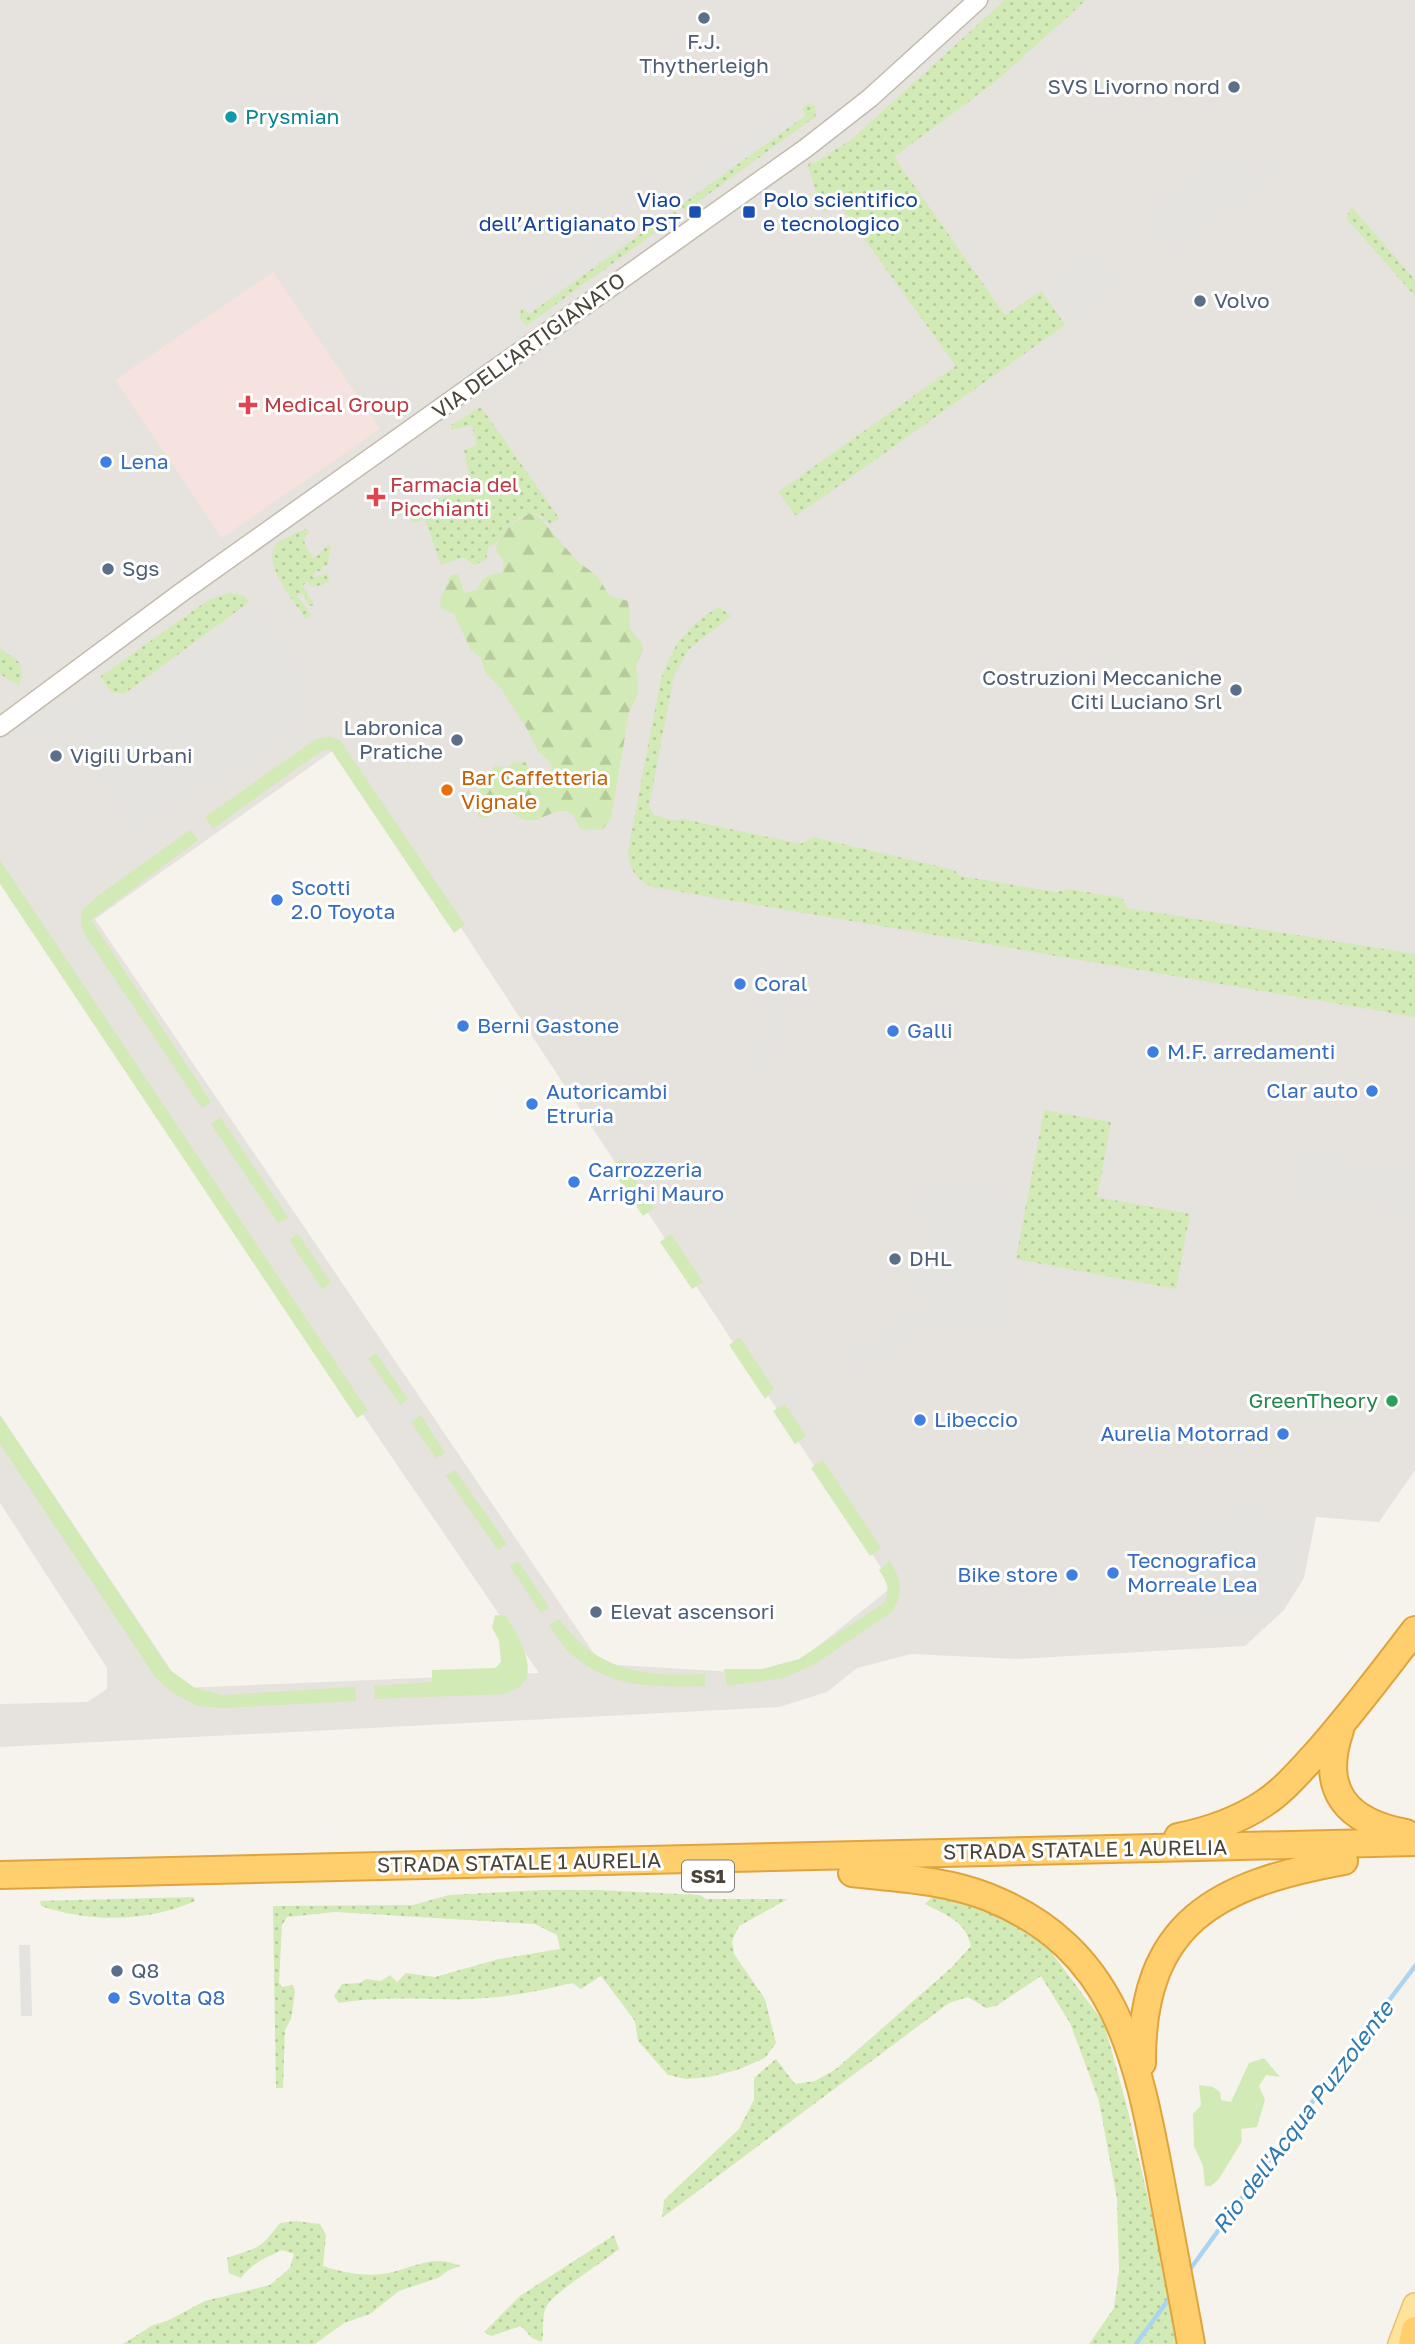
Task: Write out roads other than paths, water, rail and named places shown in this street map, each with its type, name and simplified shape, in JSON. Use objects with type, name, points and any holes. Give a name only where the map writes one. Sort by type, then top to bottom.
[{"type":"highway","points":[[1078,1850],[1180,1836],[1235,1820],[1263,1804],[1290,1782],[1342,1725],[1415,1630]]},
{"type":"highway","points":[[1342,1725],[1332,1758],[1335,1783],[1345,1803],[1351,1811],[1379,1827],[1415,1834]]},
{"type":"highway","name":"STRADA STATALE 1 AURELIA","points":[[0,1875],[1415,1842]]},
{"type":"highway","name":"STRADA STATALE 1 AURELIA","points":[[0,1892],[1415,1859]]},
{"type":"highway","points":[[1144,2093],[1142,2027],[1146,2003],[1158,1970],[1180,1934],[1202,1912],[1232,1892],[1282,1874],[1344,1861]]},
{"type":"highway","points":[[852,1873],[917,1880],[971,1892],[1005,1905],[1045,1928],[1082,1964],[1110,2002],[1128,2042],[1144,2093],[1191,2344]]},
{"type":"highway","points":[[1412,2344],[1415,2330]]},
{"type":"main road","points":[[1399,2344],[1415,2305]]},
{"type":"street","name":"VIA DELL'ARTIGIANATO","points":[[0,727],[181,592],[806,148],[870,97],[978,0]]},
{"type":"waterway","name":"Rio dell'Acqua Puzzolente","points":[[1191,2268],[1415,1966]]},
{"type":"waterway","name":"Rio dell'Acqua Puzzolente","points":[[1136,2344],[1169,2299]]},
{"type":"place","name":"F.J. Thytherleigh","points":[[704,18]]},
{"type":"place","name":"SVS Livorno nord","points":[[1234,87]]},
{"type":"place","name":"Prysmian","points":[[231,117]]},
{"type":"place","name":"Viao dell’Artigianato PST","points":[[695,212]]},
{"type":"place","name":"Polo scientifico e tecnologico","points":[[749,212]]},
{"type":"place","name":"Volvo","points":[[1200,301]]},
{"type":"place","name":"Medical Group","points":[[248,405]]},
{"type":"place","name":"Lena","points":[[106,462]]},
{"type":"place","name":"Farmacia del Picchianti","points":[[376,497]]},
{"type":"place","name":"Sgs","points":[[108,569]]},
{"type":"place","name":"Costruzioni Meccaniche Citi Luciano Srl","points":[[1236,690]]},
{"type":"place","name":"Labronica Pratiche","points":[[457,740]]},
{"type":"place","name":"Vigili Urbani","points":[[56,756]]},
{"type":"place","name":"Bar Caffetteria Vignale","points":[[447,790]]},
{"type":"place","name":"Scotti 2.0 Toyota","points":[[277,900]]},
{"type":"place","name":"Coral","points":[[740,984]]},
{"type":"place","name":"Berni Gastone","points":[[463,1026]]},
{"type":"place","name":"Galli","points":[[893,1031]]},
{"type":"place","name":"M.F. arredamenti","points":[[1153,1052]]},
{"type":"place","name":"Clar auto","points":[[1372,1091]]},
{"type":"place","name":"Autoricambi Etruria","points":[[532,1104]]},
{"type":"place","name":"Carrozzeria Arrighi Mauro","points":[[574,1182]]},
{"type":"place","name":"DHL","points":[[895,1259]]},
{"type":"place","name":"GreenTheory","points":[[1392,1401]]},
{"type":"place","name":"Libeccio","points":[[920,1420]]},
{"type":"place","name":"Aurelia Motorrad","points":[[1283,1434]]},
{"type":"place","name":"Tecnografica Morreale Lea","points":[[1113,1573]]},
{"type":"place","name":"Bike store","points":[[1072,1575]]},
{"type":"place","name":"Elevat ascensori","points":[[596,1612]]},
{"type":"place","name":"Q8","points":[[117,1971]]},
{"type":"place","name":"Svolta Q8","points":[[114,1998]]}]
